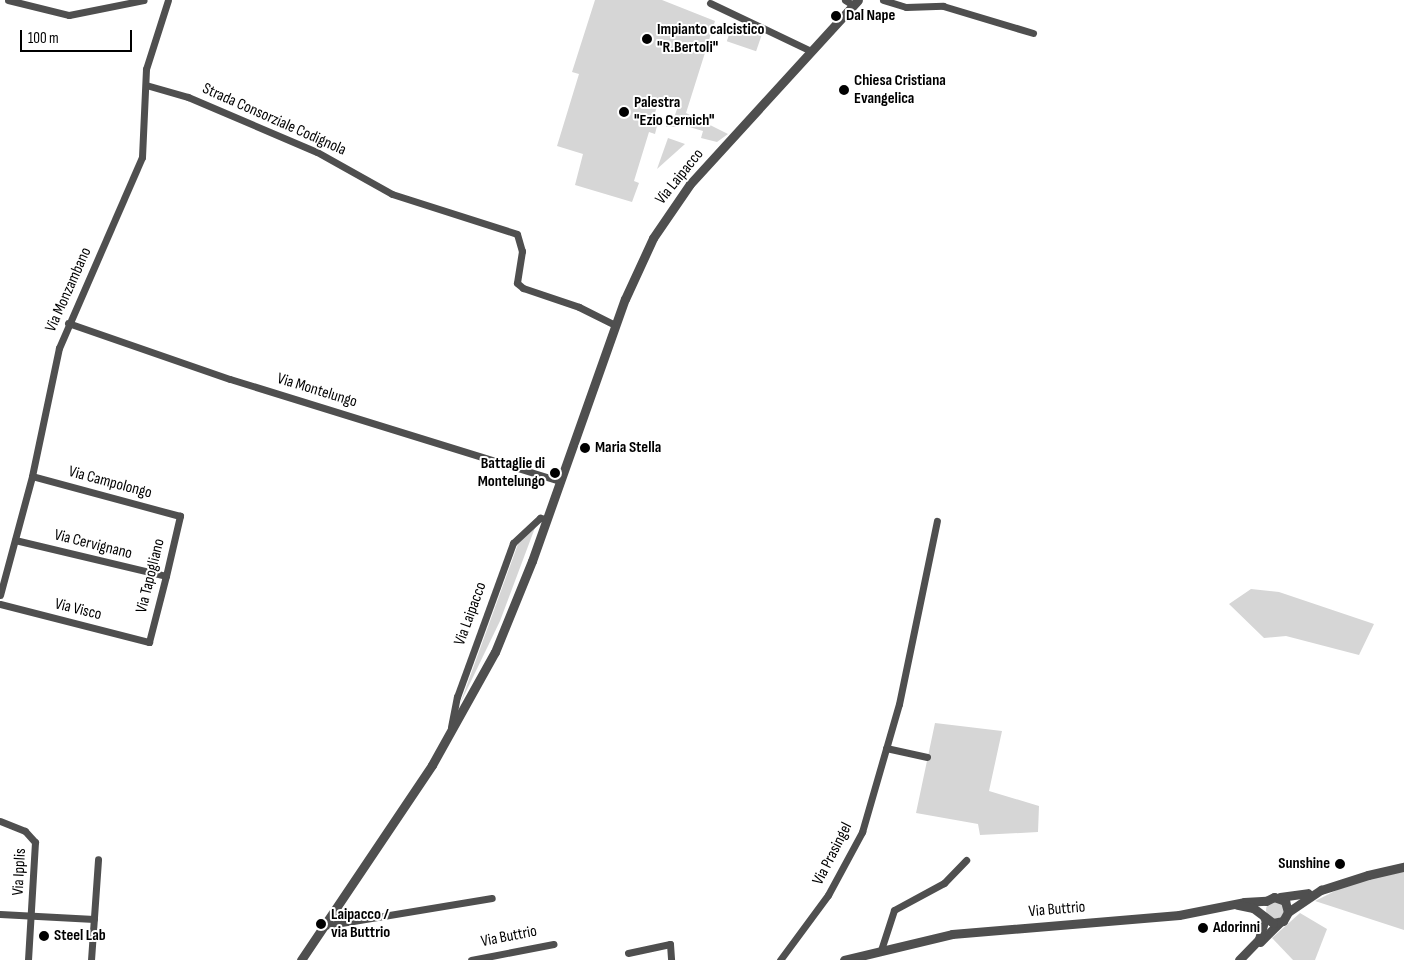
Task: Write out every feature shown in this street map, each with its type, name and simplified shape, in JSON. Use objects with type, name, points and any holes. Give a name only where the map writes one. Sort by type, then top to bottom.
[{"type":"street","points":[[8,0],[69,15],[144,0]]},
{"type":"street","name":"Via Monzambano","points":[[0,596],[32,476],[51,379],[68,323],[142,158],[146,69],[168,0]]},
{"type":"street","points":[[845,0],[856,2]]},
{"type":"street","points":[[883,0],[906,7],[922,2],[952,8],[1032,33]]},
{"type":"street","name":"Via Laipacco","points":[[297,960],[303,957],[448,738],[495,652],[547,519],[615,325],[640,264],[670,212],[690,184],[856,2]]},
{"type":"street","points":[[710,3],[811,51]]},
{"type":"street","name":"Strada Consorziale Codignola","points":[[146,85],[188,97],[317,152],[392,194],[517,234],[522,251],[517,283],[523,288],[564,301],[615,325]]},
{"type":"street","name":"Via Montelungo","points":[[68,323],[230,379],[560,481]]},
{"type":"street","name":"Via Campolongo","points":[[32,476],[180,516]]},
{"type":"street","name":"Via Tapogliano","points":[[149,642],[180,516]]},
{"type":"street","name":"Via Laipacco","points":[[448,738],[457,697],[513,543],[540,518],[547,519]]},
{"type":"street","name":"Via Prasingel","points":[[780,960],[817,912],[844,868],[862,832],[886,748],[918,620],[937,521]]},
{"type":"street","name":"Via Cervignano","points":[[15,540],[166,576]]},
{"type":"street","name":"Via Visco","points":[[0,604],[149,642]]},
{"type":"street","points":[[886,748],[927,757]]},
{"type":"street","name":"Via Ipplis","points":[[0,821],[25,831],[35,842],[28,960]]},
{"type":"street","points":[[91,960],[98,859]]},
{"type":"street","points":[[881,950],[894,910],[944,883],[966,860]]},
{"type":"street","name":"Via Buttrio","points":[[844,960],[952,934],[1179,915],[1266,901],[1280,897],[1318,892],[1368,874],[1404,867]]},
{"type":"street","name":"Via Buttrio","points":[[1237,905],[1252,908],[1270,922],[1280,922],[1288,912],[1318,892]]},
{"type":"street","points":[[1280,897],[1287,903],[1288,912]]},
{"type":"street","points":[[323,926],[492,898]]},
{"type":"street","points":[[1254,946],[1263,932],[1266,901]]},
{"type":"street","name":"Via Ipplis","points":[[0,914],[94,919]]},
{"type":"street","points":[[1239,960],[1280,922]]},
{"type":"street","name":"Via Buttrio","points":[[471,960],[553,944]]},
{"type":"street","points":[[628,953],[670,944],[671,960]]},
{"type":"shaded area","points":[[595,0],[662,0],[715,21],[686,113],[728,134],[717,142],[701,138],[703,131],[679,124],[678,127],[666,127],[668,119],[673,121],[679,103],[660,97],[654,116],[659,118],[655,134],[649,132],[634,181],[639,183],[632,202],[575,185],[583,154],[557,146],[579,74],[572,72]]},
{"type":"shaded area","points":[[732,26],[761,36],[756,51],[727,41]]},
{"type":"shaded area","points":[[668,138],[685,144],[657,169]]},
{"type":"shaded area","points":[[536,525],[500,621],[460,704],[518,544]]},
{"type":"shaded area","points":[[1251,589],[1279,592],[1374,624],[1359,655],[1286,636],[1264,638],[1229,604]]},
{"type":"shaded area","points":[[935,723],[1002,731],[989,791],[1039,806],[1038,832],[980,835],[978,824],[916,813]]},
{"type":"shaded area","points":[[1399,871],[1404,872],[1404,930],[1315,901],[1345,886]]},
{"type":"shaded area","points":[[1275,901],[1281,904],[1284,910],[1281,916],[1275,919],[1269,916],[1266,910],[1269,904]]},
{"type":"shaded area","points":[[1300,913],[1327,929],[1315,960],[1293,960],[1272,938]]},
{"type":"place","name":"Dal Nape","points":[[836,16]]},
{"type":"place","name":"Impianto calcistico \"R.Bertoli\"","points":[[647,39]]},
{"type":"place","name":"Chiesa Cristiana Evangelica","points":[[844,90]]},
{"type":"place","name":"Palestra \"Ezio Cernich\"","points":[[624,112]]},
{"type":"place","name":"Maria Stella","points":[[585,448]]},
{"type":"place","name":"Battaglie di Montelungo","points":[[555,473]]},
{"type":"place","name":"Sunshine","points":[[1340,864]]},
{"type":"place","name":"Laipacco / via Buttrio","points":[[321,924]]},
{"type":"place","name":"Adorinni","points":[[1203,928]]},
{"type":"place","name":"Steel Lab","points":[[44,936]]}]
